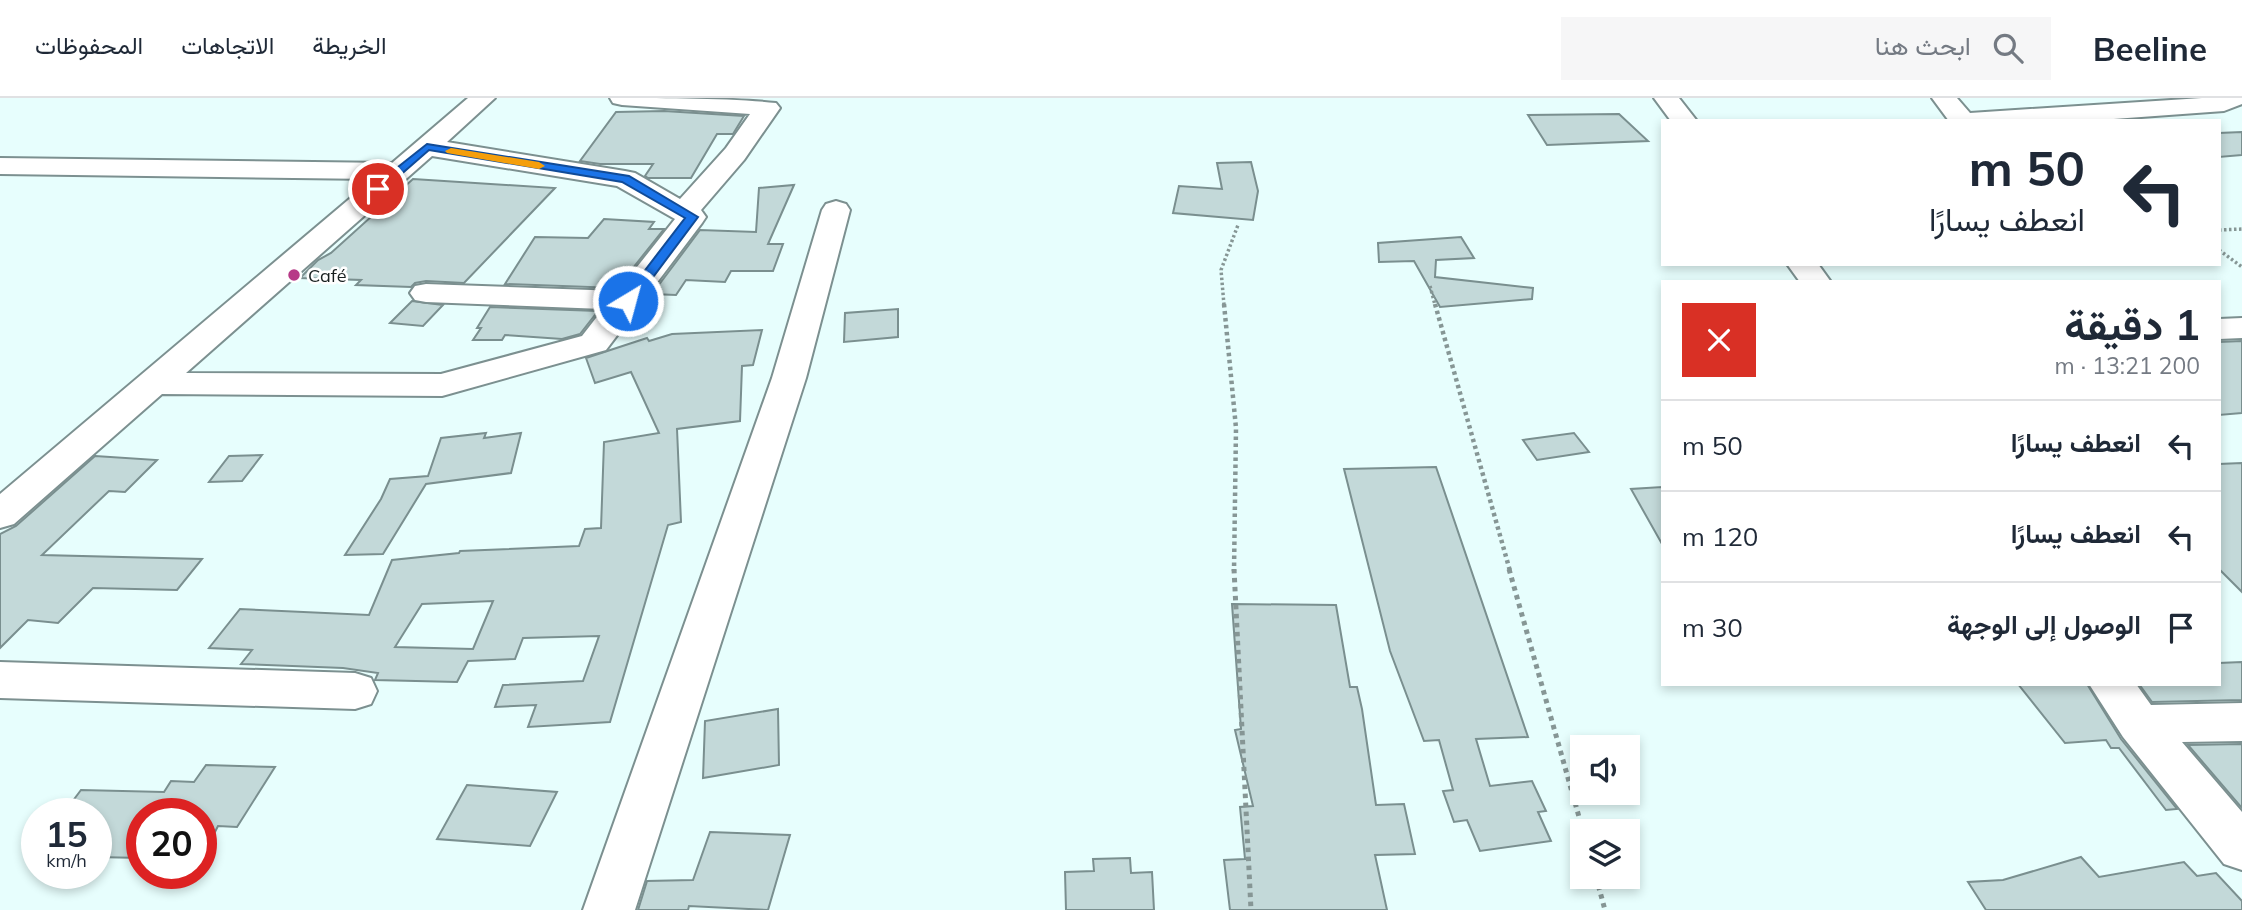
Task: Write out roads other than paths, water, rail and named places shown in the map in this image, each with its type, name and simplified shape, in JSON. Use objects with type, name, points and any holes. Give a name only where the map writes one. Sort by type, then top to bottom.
[{"type":"street","points":[[0,515],[16,488],[153,383],[483,98]]},
{"type":"street","points":[[622,98],[770,103]]},
{"type":"street","points":[[1665,98],[1682,119]]},
{"type":"street","points":[[1944,98],[1964,119]]},
{"type":"street","points":[[1996,119],[2224,104],[2237,99]]},
{"type":"street","points":[[684,212],[735,154],[770,103]]},
{"type":"street","points":[[153,383],[442,385],[594,343],[692,217],[625,179],[427,147]]},
{"type":"street","points":[[0,166],[398,171]]},
{"type":"street","points":[[609,910],[789,378],[836,210]]},
{"type":"street","points":[[1804,266],[1814,280]]},
{"type":"street","points":[[426,293],[628,301]]},
{"type":"street","points":[[2221,330],[2242,328]]},
{"type":"street","points":[[0,680],[355,691]]},
{"type":"street","points":[[2112,686],[2139,724],[2242,848]]},
{"type":"street","points":[[2139,724],[2242,722]]},
{"type":"place","name":"Café","points":[[294,275]]}]
